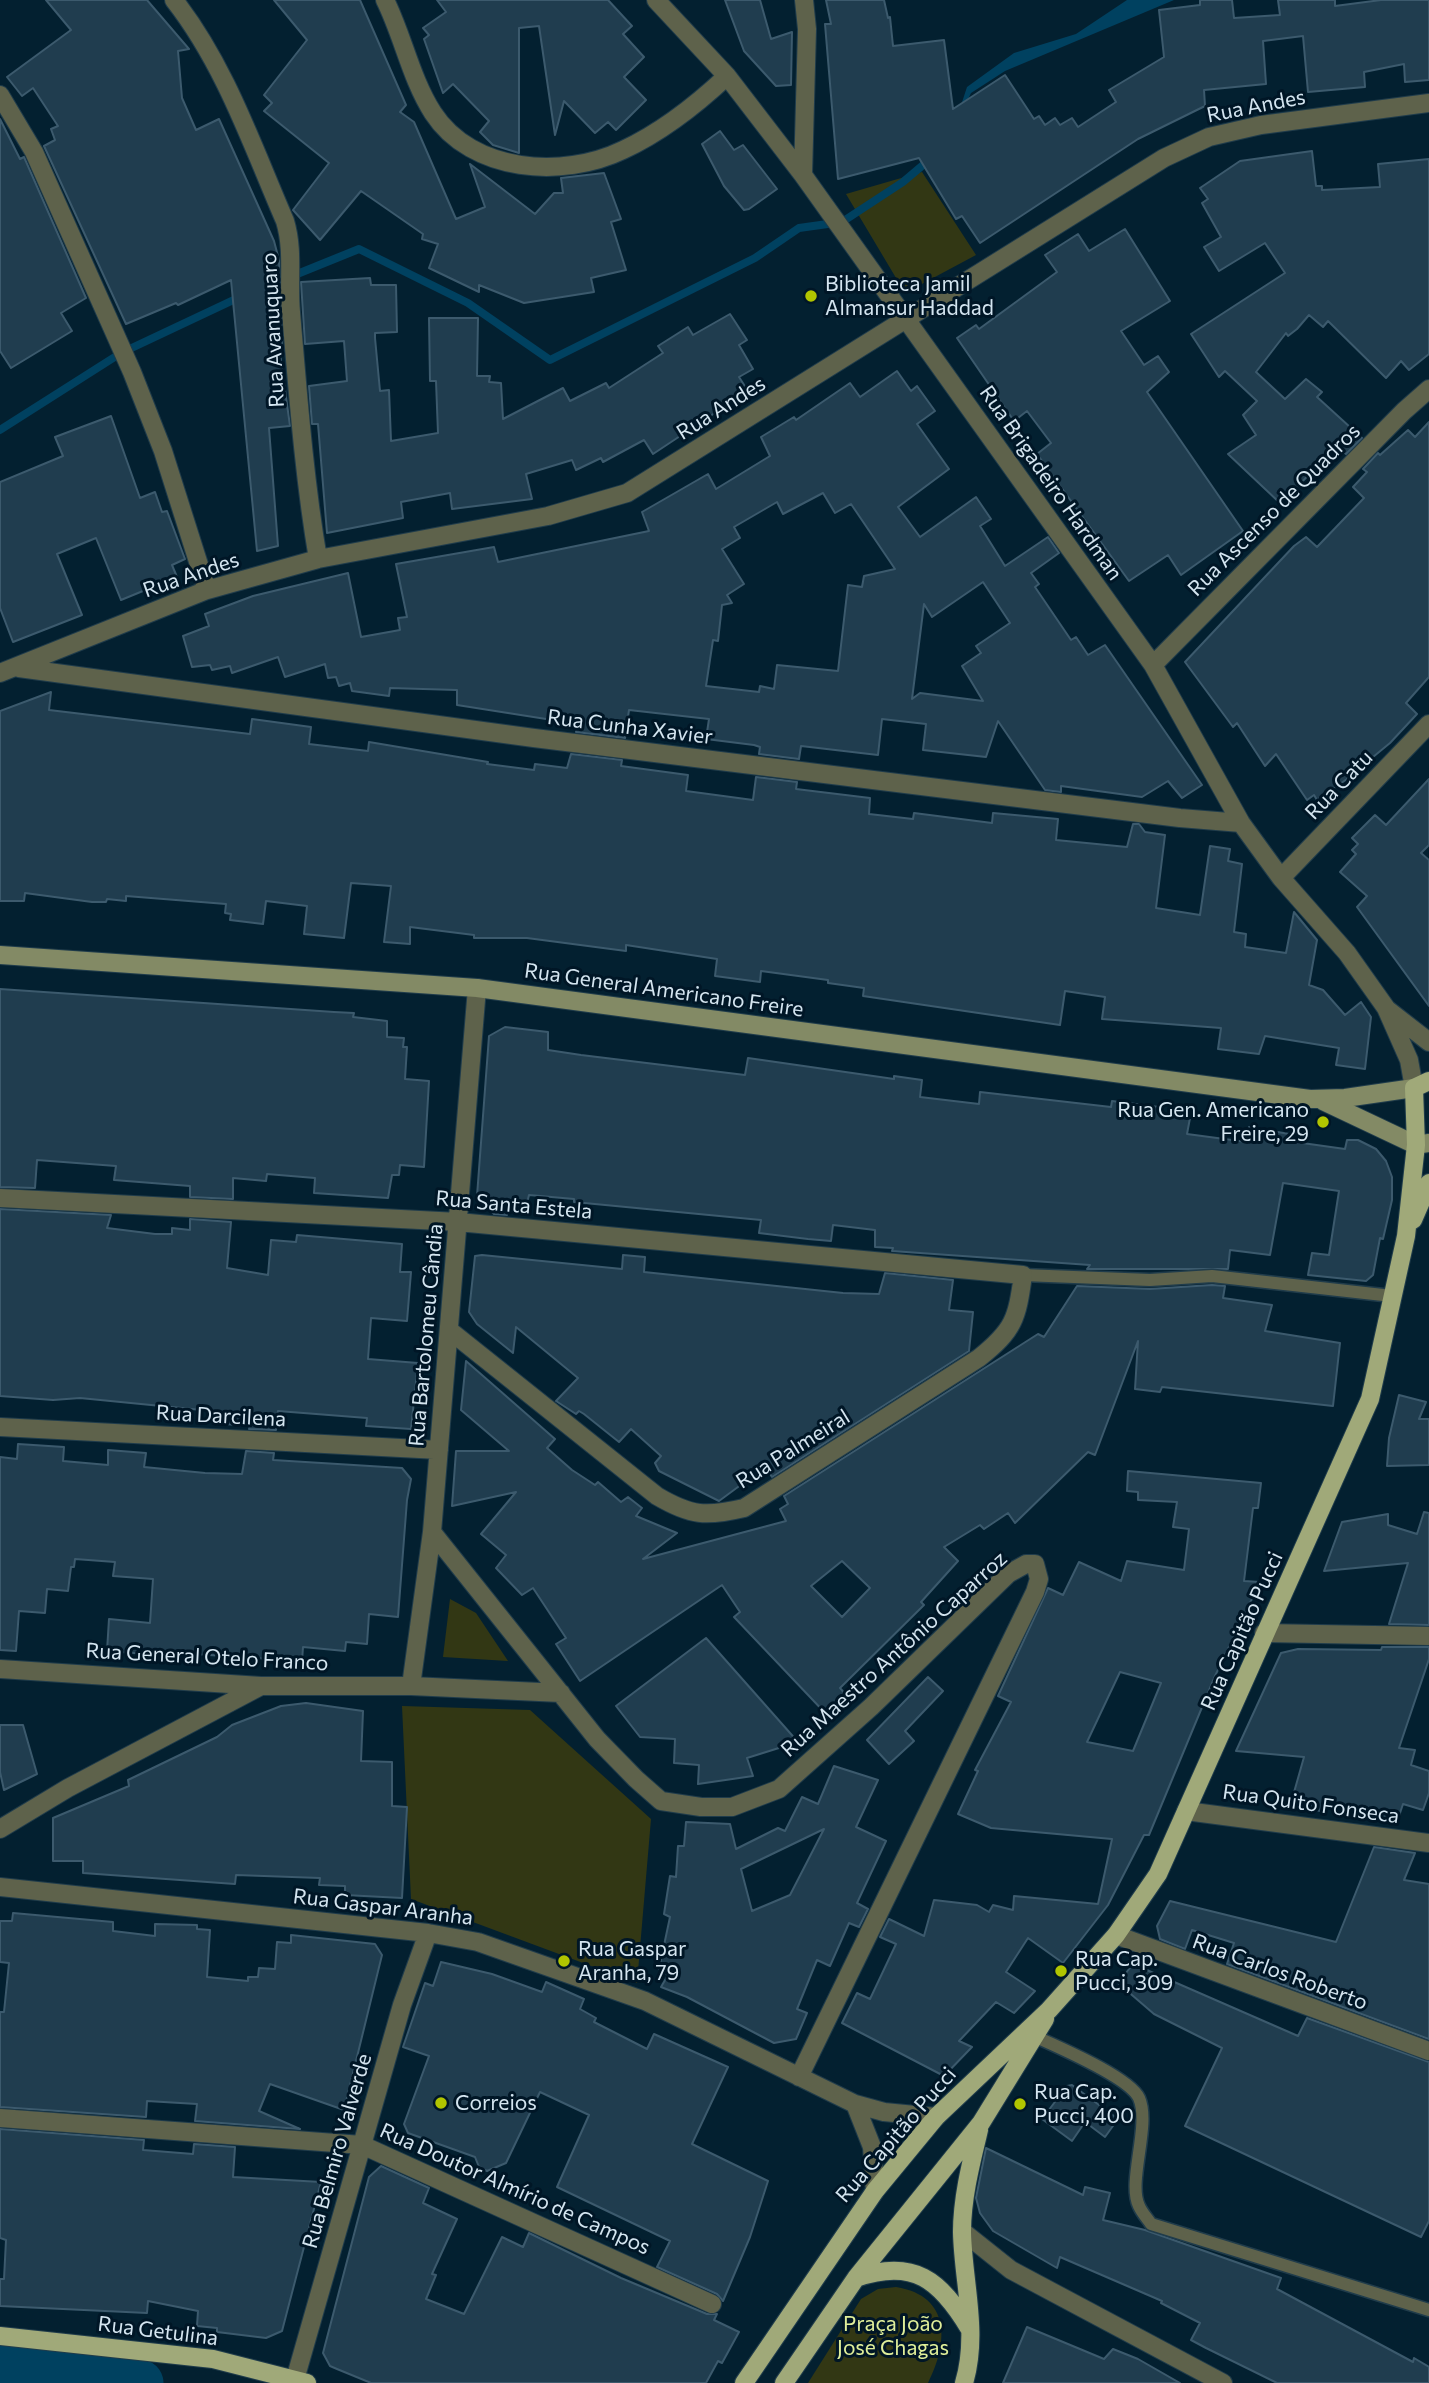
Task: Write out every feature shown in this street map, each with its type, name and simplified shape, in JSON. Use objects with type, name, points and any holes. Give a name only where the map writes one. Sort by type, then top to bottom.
[{"type":"main road","name":"Rua General Americano Freire","points":[[0,955],[477,988],[1320,1100],[1422,1144]]},
{"type":"main road","name":"Rua General Americano Freire","points":[[1320,1100],[1422,1084]]},
{"type":"main road","name":"Rua Capitão Pucci","points":[[744,2383],[874,2192],[936,2117],[1049,2010],[1116,1935],[1158,1874],[1370,1399],[1406,1236],[1422,1144],[1422,1084]]},
{"type":"main road","name":"Rua Capitão Pucci","points":[[1406,1236],[1429,1183]]},
{"type":"main road","name":"Rua Capitão Pucci","points":[[981,2123],[1036,2037],[1049,2010]]},
{"type":"main road","points":[[964,2383],[971,2331],[962,2231],[968,2176],[981,2123]]},
{"type":"main road","points":[[784,2383],[856,2278],[981,2123]]},
{"type":"main road","points":[[856,2278],[878,2270],[902,2270],[930,2279],[945,2292],[971,2331]]},
{"type":"main road","name":"Rua Getulina","points":[[0,2336],[213,2359],[299,2381]]},
{"type":"street","name":"Rua Avanuquaro","points":[[174,0],[206,43],[219,68],[285,221],[291,243],[289,293],[306,492],[318,559]]},
{"type":"street","points":[[384,0],[433,113],[470,147],[496,160],[553,167],[620,152],[689,111],[727,76]]},
{"type":"street","name":"Rua Brigadeiro Hardman","points":[[656,0],[727,76],[803,174],[1153,665],[1241,823],[1281,878],[1347,953],[1386,1008],[1422,1084]]},
{"type":"street","points":[[803,174],[807,29],[804,0]]},
{"type":"street","points":[[0,95],[34,152],[163,452],[207,590]]},
{"type":"street","name":"Rua Andes","points":[[8,670],[207,590],[318,559],[548,516],[627,493],[1164,158],[1209,136],[1261,125],[1429,103]]},
{"type":"street","name":"Rua Ascenso de Quadros","points":[[1153,665],[1404,411],[1429,389]]},
{"type":"street","name":"Rua Cunha Xavier","points":[[8,670],[534,738],[1180,818],[1241,823]]},
{"type":"street","name":"Rua Catu","points":[[1281,878],[1429,724]]},
{"type":"street","name":"Rua Bartolomeu Cândia","points":[[411,1686],[432,1532],[477,988]]},
{"type":"street","name":"Rua Brigadeiro Hardman","points":[[1386,1008],[1429,1042]]},
{"type":"street","name":"Rua Santa Estela","points":[[0,1198],[458,1222],[1023,1275]]},
{"type":"street","name":"Rua Palmeiral","points":[[449,1330],[657,1496],[685,1512],[713,1515],[744,1508],[979,1358],[1004,1338],[1015,1323],[1023,1275]]},
{"type":"street","name":"Rua Darcilena","points":[[0,1427],[439,1450]]},
{"type":"street","name":"Rua Maestro Antônio Caparroz","points":[[432,1532],[597,1739],[661,1801],[701,1807],[732,1807],[779,1789],[871,1707],[1008,1574],[1026,1564],[1035,1564],[1039,1579],[1035,1592],[799,2077]]},
{"type":"street","points":[[1264,1633],[1429,1636]]},
{"type":"street","name":"Rua General Otelo Franco","points":[[0,1669],[261,1686],[411,1686],[561,1693]]},
{"type":"street","points":[[0,1829],[68,1788],[261,1686]]},
{"type":"street","name":"Rua Quito Fonseca","points":[[1186,1811],[1429,1843]]},
{"type":"street","name":"Rua Gaspar Aranha","points":[[0,1887],[428,1933],[478,1942],[645,2001],[855,2104],[884,2112],[936,2117]]},
{"type":"street","name":"Rua Belmiro Valverde","points":[[299,2381],[402,2006],[428,1933]]},
{"type":"street","name":"Rua Carlos Roberto","points":[[1116,1935],[1429,2051]]},
{"type":"street","points":[[855,2104],[873,2147],[874,2192]]},
{"type":"street","name":"Rua Doutor Almírio de Campos","points":[[0,2118],[362,2145],[712,2304]]},
{"type":"street","points":[[962,2231],[1011,2270],[1212,2380]]},
{"type":"lane","points":[[1023,1275],[1150,1280],[1212,1276],[1392,1296]]},
{"type":"lane","points":[[1036,2037],[1086,2059],[1139,2097],[1141,2115],[1137,2204],[1152,2224],[1424,2311],[1429,2310]]},
{"type":"green space","points":[[922,172],[976,255],[905,293],[846,194]]},
{"type":"green space","points":[[450,1599],[476,1613],[508,1661],[443,1657]]},
{"type":"green space","points":[[402,1706],[530,1710],[651,1819],[637,1983],[411,1899]]},
{"type":"green space","name":"Praça João José Chagas","points":[[896,2287],[914,2292],[927,2300],[936,2311],[941,2338],[935,2368],[928,2383],[808,2383],[861,2299],[878,2289]]},
{"type":"water","points":[[1127,0],[1174,0],[1005,71],[971,93],[952,133],[967,87],[1014,53],[1076,34]]},
{"type":"building","points":[[46,0],[147,0],[189,49],[178,51],[182,98],[196,130],[219,119],[274,241],[279,260],[282,346],[279,346],[290,426],[269,428],[278,546],[257,551],[231,280],[178,305],[176,303],[126,324],[44,146],[55,140],[51,129],[58,126],[33,88],[22,96],[7,77],[71,30]]},
{"type":"building","points":[[274,0],[360,0],[406,105],[400,112],[414,122],[456,219],[485,207],[470,164],[535,214],[554,193],[563,193],[561,178],[604,173],[621,219],[611,222],[626,270],[591,278],[594,292],[524,303],[479,285],[479,292],[429,268],[438,244],[422,239],[423,234],[361,191],[320,240],[293,210],[329,163],[264,111],[272,103],[264,95],[307,40]]},
{"type":"building","points":[[437,0],[608,0],[632,26],[623,34],[644,57],[624,77],[646,100],[616,130],[608,122],[595,133],[564,101],[555,135],[539,26],[519,28],[519,153],[493,145],[480,132],[489,121],[453,84],[443,93],[424,39],[429,35],[423,28],[446,12]]},
{"type":"building","points":[[725,0],[760,0],[771,39],[792,32],[791,85],[776,86],[744,51]]},
{"type":"building","points":[[826,0],[884,0],[888,18],[890,17],[893,46],[944,40],[953,109],[1005,75],[1034,119],[1039,116],[1045,125],[1055,118],[1060,125],[1072,118],[1078,127],[1116,102],[1109,90],[1164,57],[1159,10],[1200,5],[1200,0],[1232,0],[1234,18],[1280,15],[1278,0],[1335,0],[1335,6],[1381,0],[1429,0],[1429,80],[1405,82],[1404,64],[1364,72],[1365,87],[1308,92],[1303,36],[1263,41],[1266,84],[1204,90],[1205,106],[1138,139],[980,243],[962,216],[956,219],[919,158],[838,179],[825,24],[831,24]]},
{"type":"building","points":[[0,119],[20,159],[24,157],[86,298],[61,313],[72,331],[11,368],[0,351]]},
{"type":"building","points":[[720,131],[734,150],[743,145],[777,189],[749,209],[744,210],[724,186],[702,144]]},
{"type":"building","points":[[1312,151],[1316,186],[1322,186],[1322,190],[1380,187],[1378,164],[1429,159],[1429,354],[1409,370],[1401,361],[1386,378],[1328,321],[1323,327],[1309,315],[1297,329],[1288,336],[1286,333],[1256,372],[1285,399],[1306,379],[1322,392],[1317,397],[1362,438],[1346,454],[1336,446],[1281,504],[1228,454],[1256,435],[1243,415],[1257,401],[1225,371],[1219,377],[1191,334],[1285,273],[1265,243],[1219,271],[1204,247],[1221,237],[1202,203],[1208,199],[1200,188],[1240,161]]},
{"type":"building","points":[[1125,229],[1170,301],[1121,331],[1144,365],[1158,356],[1169,372],[1147,392],[1243,531],[1181,575],[1168,555],[1129,581],[1037,454],[1051,443],[1027,411],[1014,421],[957,338],[976,325],[979,329],[1057,272],[1045,255],[1078,234],[1089,251]]},
{"type":"building","points":[[370,278],[371,285],[396,285],[397,332],[375,333],[380,391],[389,390],[391,441],[438,433],[436,381],[430,381],[429,318],[478,318],[477,376],[490,376],[489,382],[501,383],[503,419],[563,388],[570,401],[606,383],[609,388],[663,353],[658,346],[688,327],[693,335],[730,314],[747,340],[739,345],[753,369],[739,377],[748,391],[653,454],[644,440],[603,462],[601,458],[576,470],[572,460],[526,474],[532,499],[452,509],[450,493],[401,502],[403,518],[327,533],[318,424],[312,424],[309,386],[347,381],[344,341],[305,344],[301,282]]},
{"type":"building","points":[[897,371],[911,391],[917,386],[935,411],[917,424],[949,469],[898,507],[920,537],[976,497],[991,519],[980,526],[1005,566],[1048,537],[1059,553],[1031,573],[1039,584],[1035,587],[1071,640],[1076,637],[1088,655],[1105,645],[1202,785],[1182,798],[1168,781],[1142,797],[1061,786],[1061,792],[1045,790],[998,721],[986,757],[923,750],[926,724],[882,719],[878,755],[801,746],[799,759],[759,754],[760,747],[754,745],[706,739],[709,719],[629,710],[625,738],[576,732],[578,724],[457,705],[457,690],[390,688],[389,696],[352,691],[350,683],[339,686],[336,677],[328,678],[325,664],[285,677],[278,657],[232,673],[230,666],[212,670],[210,665],[192,667],[183,636],[209,626],[205,614],[253,596],[348,573],[361,637],[400,630],[398,618],[407,617],[396,564],[494,547],[498,562],[649,531],[642,512],[708,474],[716,489],[770,456],[761,437],[794,417],[796,420],[850,383],[860,397]],"holes":[[[823,493],[835,513],[851,504],[895,569],[864,576],[862,587],[848,585],[838,671],[777,665],[774,689],[760,686],[759,692],[706,686],[713,640],[718,641],[722,605],[732,603],[727,595],[744,584],[722,549],[740,538],[734,527],[777,502],[783,514]],[[983,582],[1010,623],[976,646],[981,653],[962,666],[983,701],[920,693],[912,699],[924,604],[932,617]]]},
{"type":"building","points":[[111,416],[140,498],[155,492],[162,512],[167,511],[185,559],[172,565],[177,577],[121,600],[96,538],[57,554],[82,615],[13,642],[0,608],[0,482],[63,456],[55,437]]},
{"type":"building","points":[[1429,422],[1429,677],[1406,703],[1417,714],[1390,743],[1373,757],[1366,751],[1347,779],[1317,800],[1314,795],[1307,800],[1276,754],[1265,766],[1237,723],[1233,727],[1185,662],[1294,546],[1306,537],[1317,547],[1364,498],[1353,487],[1367,472],[1363,469],[1378,453],[1380,455],[1408,430],[1415,437]]},
{"type":"building","points":[[51,692],[49,710],[250,734],[252,719],[311,727],[309,744],[368,751],[369,742],[534,770],[535,764],[567,768],[571,754],[622,760],[621,766],[688,775],[686,791],[753,800],[756,777],[797,782],[796,789],[870,798],[869,814],[913,819],[914,813],[992,823],[993,813],[1058,819],[1056,840],[1127,847],[1133,824],[1139,824],[1145,832],[1165,835],[1156,908],[1200,915],[1210,846],[1230,849],[1228,861],[1242,864],[1234,932],[1246,934],[1245,947],[1286,953],[1294,912],[1317,940],[1309,985],[1323,990],[1345,1015],[1361,1002],[1371,1017],[1365,1069],[1336,1065],[1339,1048],[1265,1036],[1259,1054],[1218,1049],[1221,1028],[1102,1019],[1105,997],[1065,991],[1060,1025],[863,996],[864,988],[828,983],[828,980],[761,971],[760,982],[715,976],[717,959],[626,945],[626,951],[527,938],[474,938],[474,935],[410,927],[410,944],[384,942],[391,886],[351,883],[344,938],[304,934],[307,906],[266,901],[263,924],[230,920],[231,914],[225,913],[226,904],[126,896],[126,901],[107,899],[106,902],[92,902],[25,893],[24,901],[0,901],[0,711]]},
{"type":"building","points":[[1429,779],[1429,845],[1421,853],[1429,860],[1429,1006],[1357,907],[1367,896],[1340,872],[1356,854],[1352,850],[1358,844],[1352,838],[1375,815],[1386,825]]},
{"type":"building","points":[[0,989],[354,1013],[353,1017],[387,1021],[387,1037],[404,1038],[403,1047],[407,1047],[405,1079],[429,1081],[424,1167],[400,1165],[399,1175],[392,1175],[388,1198],[314,1193],[315,1178],[267,1174],[266,1181],[233,1178],[233,1199],[190,1197],[190,1186],[114,1180],[116,1166],[37,1160],[35,1188],[0,1187]]},
{"type":"building","points":[[505,1027],[548,1032],[548,1050],[581,1055],[745,1075],[748,1058],[894,1079],[894,1076],[922,1080],[920,1097],[979,1104],[980,1092],[1111,1107],[1112,1101],[1159,1107],[1158,1113],[1190,1118],[1187,1134],[1247,1142],[1249,1127],[1289,1134],[1288,1141],[1345,1149],[1347,1140],[1358,1140],[1376,1149],[1386,1161],[1392,1177],[1392,1200],[1383,1239],[1380,1238],[1373,1275],[1366,1281],[1308,1275],[1312,1253],[1329,1255],[1339,1191],[1283,1183],[1270,1255],[1230,1250],[1228,1269],[1087,1269],[1090,1265],[892,1251],[893,1248],[875,1247],[875,1230],[833,1225],[831,1241],[808,1239],[759,1233],[761,1220],[574,1202],[574,1199],[529,1195],[525,1211],[507,1210],[507,1215],[494,1214],[477,1196],[489,1036]]},
{"type":"building","points":[[0,1209],[111,1215],[107,1228],[155,1234],[172,1234],[172,1228],[190,1230],[190,1219],[231,1222],[227,1268],[268,1275],[271,1240],[296,1242],[297,1235],[402,1244],[400,1272],[411,1272],[407,1321],[371,1318],[368,1359],[418,1363],[411,1429],[366,1426],[367,1418],[278,1411],[276,1430],[249,1429],[250,1426],[212,1423],[212,1411],[80,1398],[53,1400],[0,1396]]},
{"type":"building","points":[[623,1255],[645,1257],[644,1272],[843,1293],[879,1294],[885,1273],[953,1280],[949,1310],[973,1312],[969,1351],[772,1477],[765,1467],[719,1501],[659,1471],[655,1463],[661,1456],[631,1429],[619,1442],[584,1414],[579,1411],[576,1414],[556,1401],[578,1378],[516,1327],[513,1353],[477,1324],[469,1312],[475,1256],[622,1269]]},
{"type":"building","points":[[1077,1286],[1150,1289],[1225,1286],[1223,1298],[1272,1305],[1265,1331],[1340,1343],[1333,1406],[1162,1387],[1160,1392],[1135,1389],[1138,1341],[1095,1455],[1088,1452],[1015,1523],[1008,1513],[984,1529],[980,1525],[944,1547],[958,1561],[921,1602],[924,1605],[840,1688],[846,1695],[828,1716],[734,1617],[740,1612],[722,1585],[580,1681],[556,1644],[566,1638],[533,1588],[522,1595],[496,1568],[506,1555],[481,1534],[516,1492],[452,1506],[456,1451],[509,1451],[461,1410],[466,1361],[555,1439],[547,1448],[572,1470],[595,1485],[598,1482],[621,1502],[628,1497],[642,1508],[636,1516],[677,1533],[643,1559],[786,1521],[780,1509],[788,1504],[784,1496],[1038,1334],[1044,1337]],"holes":[[[842,1561],[870,1588],[842,1617],[811,1586]]]},
{"type":"building","points":[[1399,1395],[1426,1402],[1419,1419],[1429,1419],[1429,1465],[1387,1466],[1389,1438]]},
{"type":"building","points":[[18,1444],[64,1447],[63,1461],[108,1465],[108,1450],[146,1453],[144,1467],[205,1473],[242,1474],[246,1451],[274,1453],[273,1460],[402,1468],[411,1479],[398,1617],[369,1614],[367,1644],[346,1642],[345,1651],[303,1647],[302,1661],[107,1651],[109,1619],[150,1623],[153,1579],[113,1576],[115,1562],[75,1559],[74,1567],[71,1567],[68,1591],[47,1589],[45,1613],[19,1611],[16,1651],[0,1650],[0,1457],[17,1459]]},
{"type":"building","points":[[1128,1471],[1261,1483],[1258,1508],[1253,1508],[1244,1581],[1260,1582],[1215,1676],[1149,1835],[1144,1835],[1108,1905],[1063,1963],[1028,1938],[1006,1972],[1035,1991],[1014,2013],[996,2002],[959,2041],[972,2047],[944,2076],[842,2023],[857,1993],[870,1999],[896,1944],[880,1937],[889,1919],[924,1936],[934,1900],[977,1905],[989,1912],[993,1905],[1013,1910],[1014,1896],[1098,1904],[1112,1839],[991,1828],[958,1814],[978,1771],[975,1770],[1011,1702],[998,1696],[1048,1588],[1063,1595],[1079,1562],[1121,1581],[1127,1561],[1184,1570],[1189,1529],[1173,1527],[1177,1502],[1138,1500],[1138,1492],[1127,1491]],"holes":[[[1120,1672],[1161,1683],[1133,1751],[1087,1742]]]},
{"type":"building","points":[[1424,1512],[1429,1513],[1429,1625],[1389,1624],[1408,1563],[1324,1571],[1342,1522],[1388,1514],[1388,1525],[1417,1534]]},
{"type":"building","points":[[706,1638],[798,1742],[747,1758],[753,1776],[698,1784],[699,1765],[674,1763],[675,1739],[640,1737],[616,1706]]},
{"type":"building","points":[[1382,1647],[1429,1647],[1429,1659],[1399,1748],[1415,1750],[1411,1765],[1429,1771],[1429,1793],[1423,1810],[1403,1804],[1397,1822],[1323,1800],[1320,1811],[1291,1803],[1304,1757],[1236,1751],[1281,1653],[1298,1649],[1381,1650]]},
{"type":"building","points":[[928,1677],[943,1691],[905,1731],[914,1741],[889,1764],[867,1740]]},
{"type":"building","points":[[306,1703],[363,1711],[361,1761],[392,1762],[392,1806],[407,1807],[402,1898],[345,1895],[345,1886],[319,1885],[320,1878],[236,1875],[235,1884],[83,1873],[83,1861],[53,1861],[53,1818],[129,1786],[128,1780],[217,1737],[232,1725],[281,1706]]},
{"type":"building","points":[[0,1725],[23,1725],[37,1774],[4,1790],[0,1772]]},
{"type":"building","points":[[834,1766],[878,1780],[856,1827],[886,1841],[857,1903],[868,1909],[859,1927],[849,1923],[830,1966],[817,1960],[797,2009],[807,2013],[796,2039],[774,2043],[687,1997],[661,1987],[668,1975],[659,1969],[670,1917],[664,1914],[670,1876],[676,1877],[678,1846],[684,1846],[686,1822],[730,1824],[736,1849],[778,1828],[785,1831],[802,1797],[818,1804]],"holes":[[[824,1829],[790,1895],[752,1911],[741,1869]]]},
{"type":"building","points":[[1374,1847],[1415,1853],[1404,1880],[1429,1884],[1429,2039],[1227,1964],[1234,1943],[1192,1930],[1185,1949],[1160,1939],[1157,1926],[1170,1901],[1336,1942]]},
{"type":"building","points":[[13,1913],[113,1922],[113,1931],[155,1936],[155,1924],[197,1925],[197,1929],[210,1930],[207,1977],[248,1981],[248,1977],[258,1977],[259,1968],[275,1969],[277,1942],[291,1943],[291,1935],[375,1944],[382,1955],[344,2110],[270,2084],[259,2111],[300,2129],[195,2121],[197,2104],[147,2101],[146,2117],[0,2107],[0,2012],[4,2012],[9,1963],[0,1962],[0,1921],[12,1921]]},
{"type":"building","points":[[441,1962],[492,1974],[542,1992],[546,1982],[584,1999],[580,2009],[596,2018],[594,2022],[647,2049],[654,2034],[728,2067],[692,2144],[768,2181],[750,2237],[723,2301],[717,2294],[657,2267],[670,2241],[557,2187],[589,2115],[540,2092],[506,2163],[487,2171],[479,2167],[475,2157],[408,2133],[404,2124],[429,2056],[403,2047],[425,1983],[433,1986]]},
{"type":"building","points":[[1133,1964],[1298,2036],[1307,2018],[1429,2062],[1429,2221],[1421,2237],[1185,2126],[1222,2048],[1154,2014],[1118,1983]]},
{"type":"building","points":[[1072,2085],[1118,2119],[1105,2137],[1085,2122],[1072,2141],[1042,2119],[1067,2086]]},
{"type":"building","points":[[0,2129],[144,2140],[143,2150],[193,2154],[194,2144],[235,2147],[233,2177],[321,2182],[282,2331],[266,2338],[217,2332],[217,2328],[197,2326],[198,2311],[148,2301],[147,2313],[0,2306],[0,2279],[4,2279],[6,2240],[0,2238]]},
{"type":"building","points":[[986,2148],[1083,2195],[1085,2187],[1110,2193],[1103,2220],[1145,2230],[1281,2278],[1277,2289],[1413,2362],[1414,2358],[1429,2367],[1429,2383],[1277,2383],[1206,2348],[1191,2340],[1200,2323],[1161,2303],[1162,2301],[1060,2257],[1057,2268],[993,2231],[980,2213],[976,2198]]},
{"type":"building","points":[[381,2166],[429,2188],[423,2203],[457,2219],[432,2274],[436,2275],[426,2299],[464,2314],[502,2237],[523,2247],[529,2233],[621,2278],[707,2314],[717,2314],[714,2320],[739,2332],[722,2363],[718,2361],[706,2383],[371,2383],[330,2366],[323,2353],[369,2177]]},
{"type":"building","points":[[1027,2327],[1104,2359],[1113,2349],[1138,2359],[1180,2383],[1003,2383]]},
{"type":"waterway","points":[[270,285],[359,249],[468,303],[550,360],[755,258],[799,228],[842,222],[903,182],[929,160]]},
{"type":"waterway","points":[[0,430],[121,353],[242,296]]},
{"type":"waterway","points":[[0,2366],[78,2373],[140,2383]]},
{"type":"place","name":"Biblioteca Jamil Almansur Haddad","points":[[811,296]]},
{"type":"place","name":"Rua Gen. Americano Freire, 29","points":[[1323,1122]]},
{"type":"place","name":"Rua Gaspar Aranha, 79","points":[[564,1961]]},
{"type":"place","name":"Rua Cap. Pucci, 309","points":[[1061,1971]]},
{"type":"place","name":"Correios","points":[[441,2103]]},
{"type":"place","name":"Rua Cap. Pucci, 400","points":[[1020,2104]]}]
